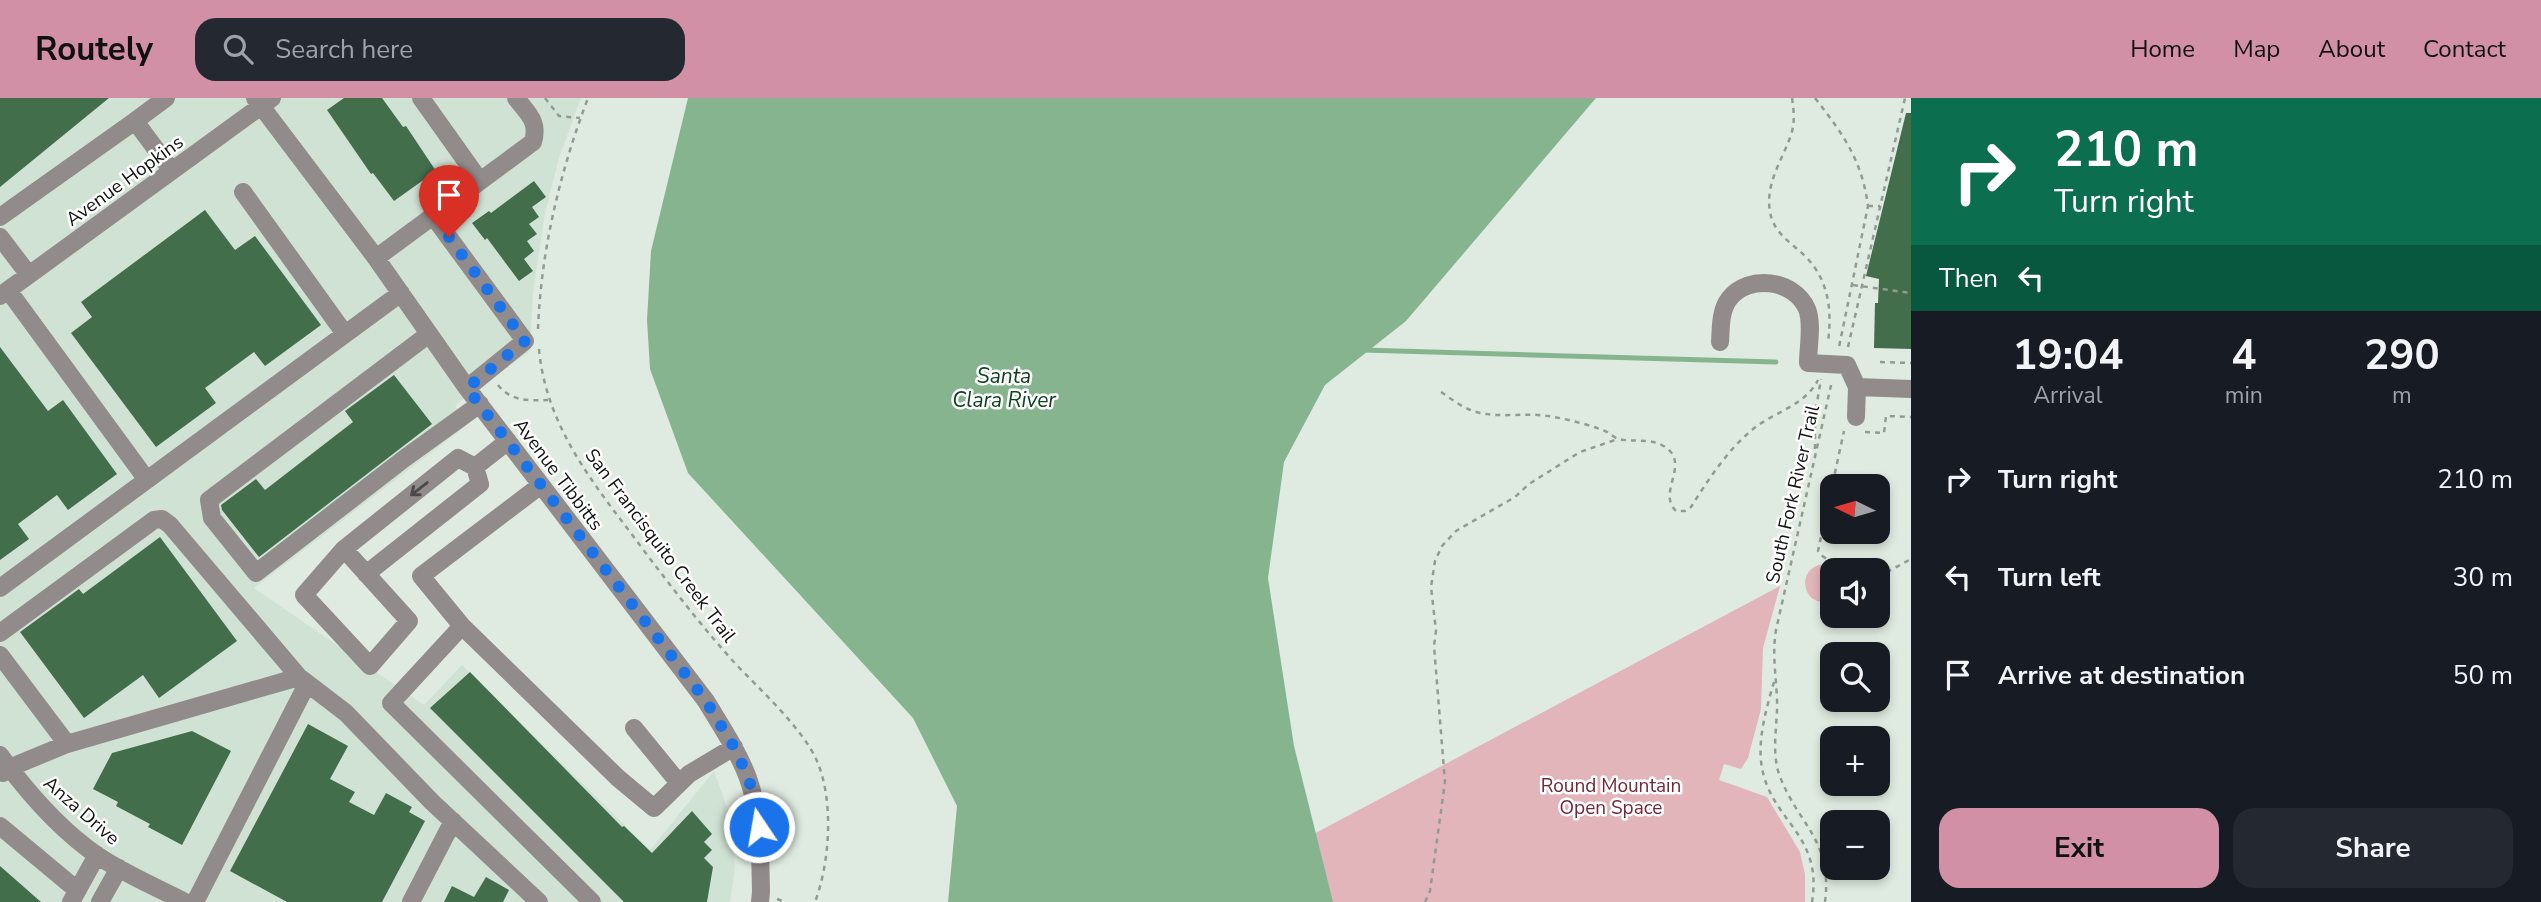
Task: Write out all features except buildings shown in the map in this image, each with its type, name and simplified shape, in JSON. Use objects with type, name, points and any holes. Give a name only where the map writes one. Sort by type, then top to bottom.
[{"type":"street","points":[[0,217],[166,98]]},
{"type":"street","points":[[421,98],[480,181]]},
{"type":"street","points":[[376,258],[533,142],[536,131],[532,118],[516,98]]},
{"type":"street","name":"Avenue Hopkins","points":[[4,293],[263,101]]},
{"type":"street","name":"Avenue Tibbitts","points":[[263,101],[467,388],[706,701],[734,747],[749,779],[759,827],[760,902]]},
{"type":"street","points":[[135,121],[172,171]]},
{"type":"street","points":[[243,192],[345,334]]},
{"type":"street","points":[[433,216],[525,341],[467,388]]},
{"type":"street","points":[[0,237],[29,275]]},
{"type":"street","points":[[1720,342],[1724,310],[1729,299],[1752,284],[1780,285],[1801,299],[1808,310],[1808,363],[1835,364],[1857,387],[1911,389]]},
{"type":"street","points":[[4,293],[147,480]]},
{"type":"street","points":[[0,588],[401,293]]},
{"type":"street","points":[[429,334],[209,500],[212,518],[256,573],[361,491],[480,404]]},
{"type":"street","points":[[1853,426],[1857,387]]},
{"type":"street","points":[[475,467],[508,442]]},
{"type":"street","points":[[344,549],[366,574],[409,621],[370,666],[304,595],[344,549],[458,458],[475,467],[480,484],[366,574]]},
{"type":"street","points":[[541,485],[421,576],[462,626],[618,778],[654,808],[689,774],[734,747]]},
{"type":"street","points":[[0,633],[154,520],[162,519],[303,680],[346,713],[453,821],[539,902]]},
{"type":"street","points":[[462,626],[391,703],[592,902]]},
{"type":"street","points":[[0,655],[67,744]]},
{"type":"street","points":[[3,766],[67,744],[303,680]]},
{"type":"street","points":[[195,902],[303,680]]},
{"type":"street","points":[[634,728],[679,783]]},
{"type":"street","name":"Anza Drive","points":[[3,766],[64,828],[97,855],[185,902]]},
{"type":"street","points":[[411,902],[453,821]]},
{"type":"street","points":[[0,826],[74,896],[97,855]]},
{"type":"street","points":[[100,902],[119,868]]},
{"type":"path","points":[[545,98],[559,116],[580,118]]},
{"type":"path","points":[[538,335],[540,298],[551,222],[561,176],[588,98]]},
{"type":"path","points":[[1792,98],[1795,114],[1792,134],[1772,181],[1769,200],[1770,214],[1776,228],[1784,239],[1806,257],[1821,278],[1831,306],[1835,364],[1815,414],[1815,456]]},
{"type":"path","name":"South Fork River Trail","points":[[1815,98],[1857,159],[1868,206],[1776,630],[1773,658],[1777,699],[1774,745],[1776,760],[1787,792],[1811,829],[1823,859],[1826,874],[1825,902]]},
{"type":"path","points":[[1425,902],[1432,878],[1445,782],[1431,587],[1435,561],[1441,546],[1456,531],[1515,497],[1530,484],[1580,452],[1618,439],[1636,439],[1668,449],[1675,457],[1669,497],[1671,507],[1676,511],[1685,511],[1691,507],[1714,471],[1756,427],[1813,390],[1847,348],[1905,98]]},
{"type":"path","points":[[1868,206],[1881,206]]},
{"type":"path","points":[[1853,285],[1911,293]]},
{"type":"path","name":"San Francisquito Creek Trail","points":[[539,346],[548,400],[568,446],[709,634],[809,746],[817,761],[828,801],[828,832],[815,902]]},
{"type":"path","points":[[1880,362],[1911,363]]},
{"type":"path","points":[[488,372],[505,394],[513,398],[548,400]]},
{"type":"path","points":[[1441,392],[1467,409],[1486,415],[1547,416],[1609,432],[1618,439]]},
{"type":"path","points":[[1826,558],[1818,551],[1853,426],[1884,433],[1886,416],[1911,417]]},
{"type":"path","points":[[1890,570],[1911,559]]},
{"type":"path","points":[[1775,680],[1762,736],[1762,768],[1774,799],[1806,847],[1813,876],[1812,902]]},
{"type":"shaded area","points":[[0,98],[581,98],[559,158],[544,218],[533,293],[530,351],[455,405],[467,425],[254,588],[424,705],[462,665],[650,850],[714,771],[730,816],[735,867],[730,902],[0,902]]},
{"type":"green space","points":[[1820,565],[1820,601],[1808,594],[1805,586],[1809,571]]},
{"type":"green space","name":"Round Mountain Open Space","points":[[1780,586],[1763,648],[1761,709],[1748,758],[1741,769],[1724,764],[1719,780],[1767,797],[1800,852],[1805,874],[1805,902],[1186,902]]},
{"type":"water","name":"Santa Clara River","points":[[688,98],[1596,98],[1406,321],[1325,385],[1284,462],[1268,578],[1294,746],[1333,902],[948,902],[957,806],[913,718],[688,473],[650,369],[647,320],[651,251]]},
{"type":"waterway","points":[[1363,350],[1776,362]]},
{"type":"route","points":[[449,237],[525,341],[467,388],[706,701],[734,747],[749,779],[759,827]]}]
